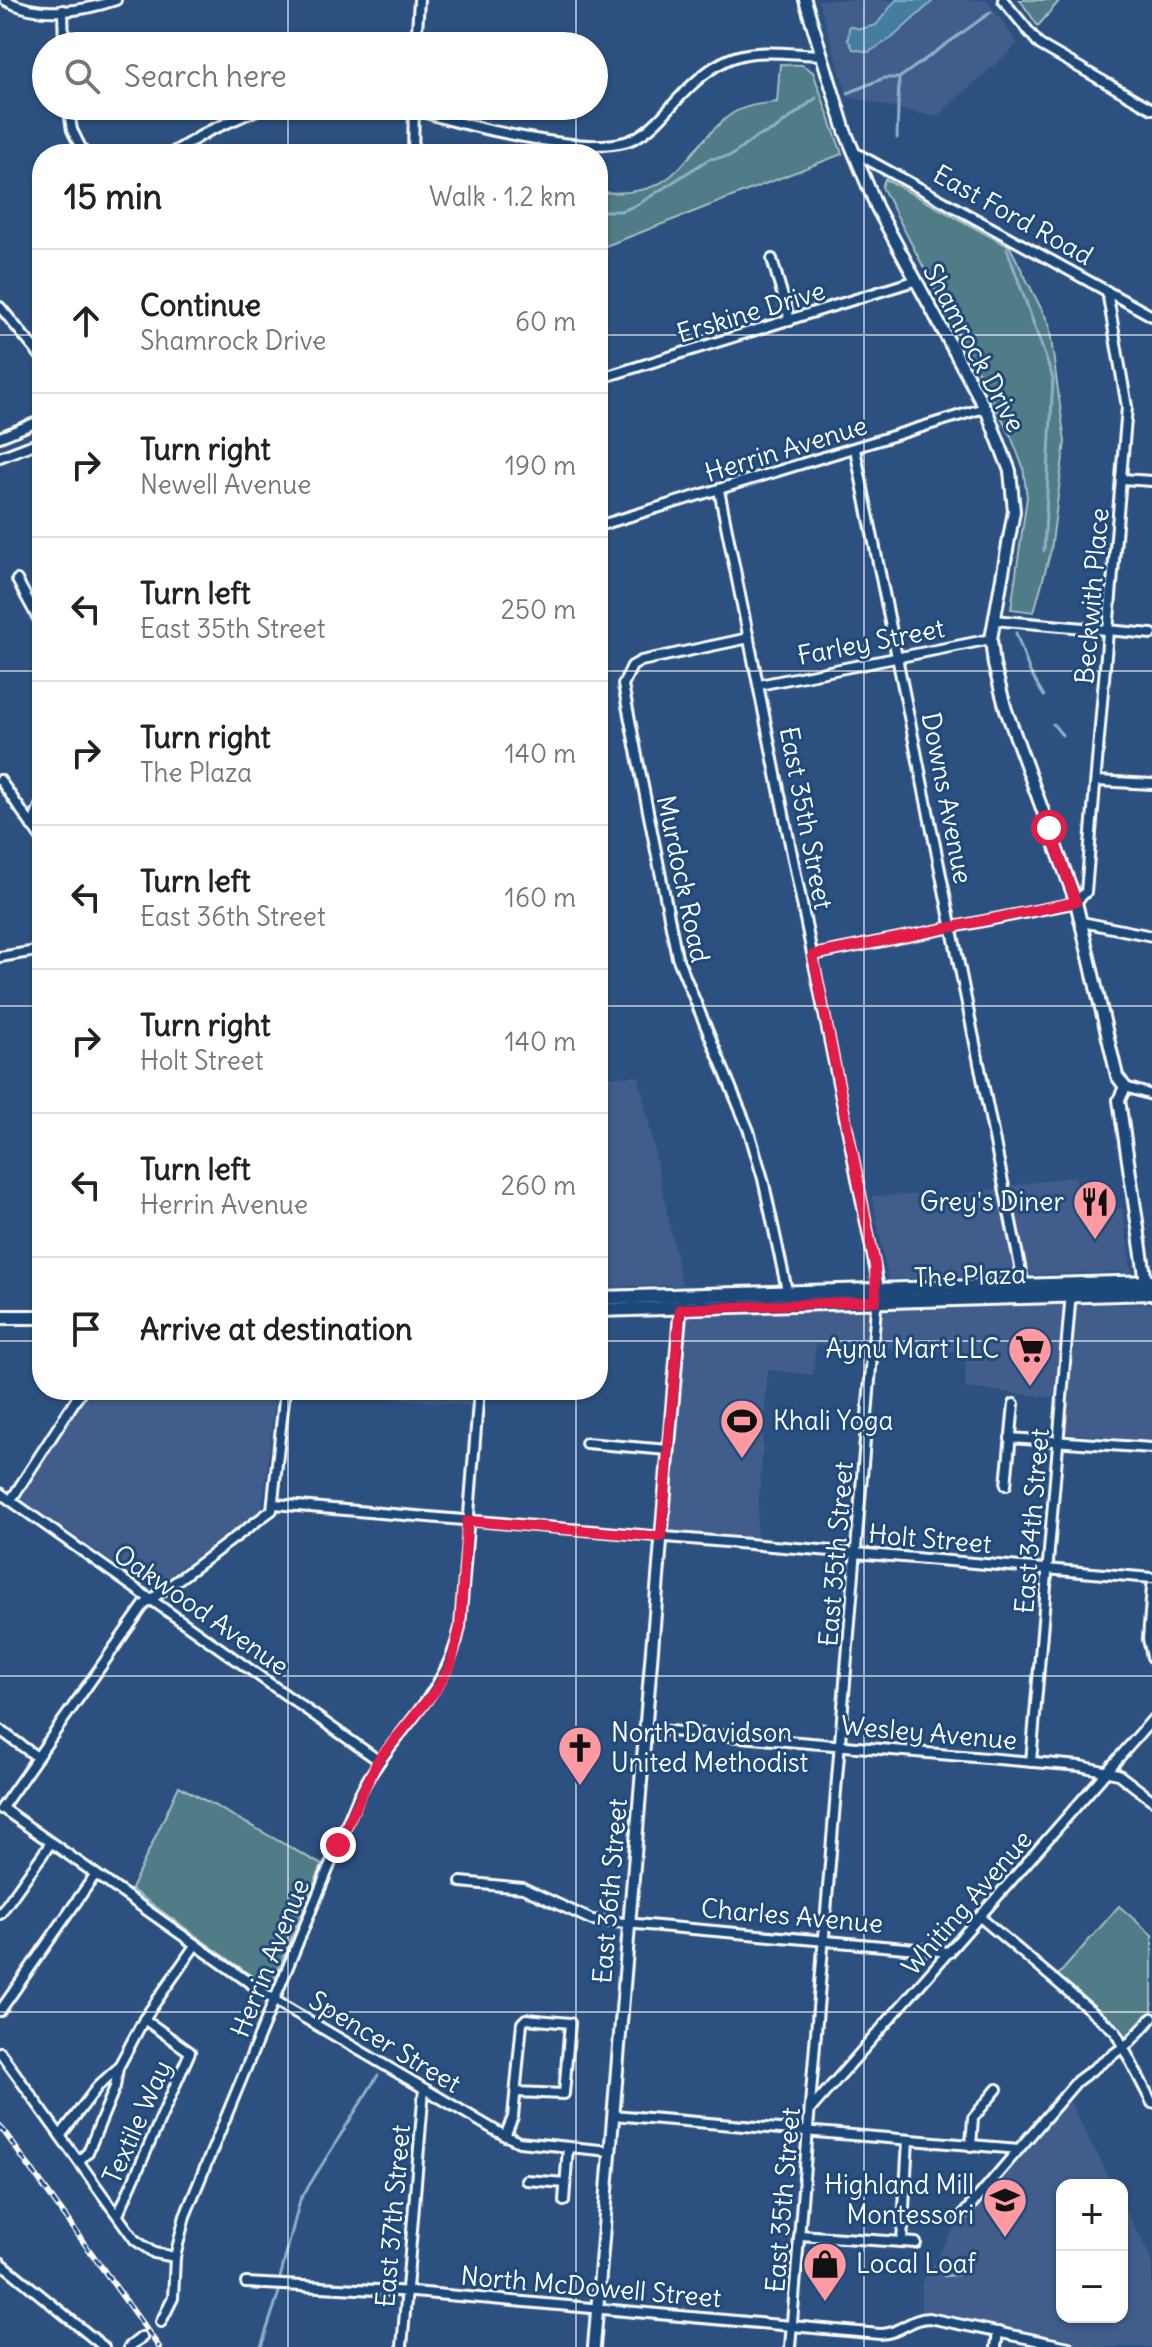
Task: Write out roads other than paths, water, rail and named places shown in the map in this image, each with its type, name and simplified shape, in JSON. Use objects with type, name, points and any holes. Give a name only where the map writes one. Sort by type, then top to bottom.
[{"type":"main road","name":"The Plaza","points":[[608,1309],[681,1302],[1150,1286]]},
{"type":"main road","name":"The Plaza","points":[[608,1298],[681,1302]]},
{"type":"main road","points":[[0,1317],[32,1317]]},
{"type":"street","points":[[5,0],[29,11],[63,10],[116,0]]},
{"type":"street","points":[[417,32],[419,0]]},
{"type":"street","name":"Shamrock Drive","points":[[805,0],[854,152],[886,229],[984,408],[1010,471],[1014,499],[1012,531],[991,639],[1006,710],[1082,922],[1117,1076],[1125,1087],[1119,1100],[1150,1286]]},
{"type":"street","points":[[1003,0],[1040,45],[1152,109]]},
{"type":"street","points":[[63,10],[64,32]]},
{"type":"street","points":[[454,120],[496,133],[617,144],[645,133],[702,73],[724,59],[749,53],[822,55]]},
{"type":"street","points":[[70,120],[79,144]]},
{"type":"street","points":[[187,144],[233,120]]},
{"type":"street","points":[[412,120],[413,144]]},
{"type":"street","name":"East Ford Road","points":[[854,152],[1152,316]]},
{"type":"street","points":[[772,259],[790,321]]},
{"type":"street","name":"Erskine Drive","points":[[608,376],[914,281]]},
{"type":"street","name":"Beckwith Place","points":[[1076,902],[1088,887],[1122,479],[1126,394],[1107,291]]},
{"type":"street","points":[[0,307],[32,346]]},
{"type":"street","name":"Herrin Avenue","points":[[608,523],[984,408]]},
{"type":"street","points":[[0,437],[32,424]]},
{"type":"street","points":[[0,457],[32,445]]},
{"type":"street","name":"Downs Avenue","points":[[855,449],[1024,1290]]},
{"type":"street","points":[[1122,479],[1152,481]]},
{"type":"street","name":"East 35th Street","points":[[719,490],[813,955],[876,1295],[790,2347]]},
{"type":"street","points":[[17,580],[32,608]]},
{"type":"street","points":[[994,620],[1152,634]]},
{"type":"street","name":"Murdock Road","points":[[749,638],[636,663],[624,679],[623,693],[677,957],[749,1131],[788,1298]]},
{"type":"street","name":"Farley Street","points":[[759,685],[991,639]]},
{"type":"street","points":[[0,780],[32,826]]},
{"type":"street","points":[[1097,781],[1152,784]]},
{"type":"street","points":[[813,955],[1076,902]]},
{"type":"street","points":[[1082,922],[1152,936]]},
{"type":"street","points":[[0,957],[32,952]]},
{"type":"street","points":[[1125,1087],[1152,1095]]},
{"type":"street","name":"East 34th Street","points":[[1031,1762],[1071,1289]]},
{"type":"street","name":"East 36th Street","points":[[594,2347],[681,1302]]},
{"type":"street","points":[[11,1500],[76,1400]]},
{"type":"street","points":[[1,1809],[151,1599],[266,1517],[274,1504],[284,1400]]},
{"type":"street","name":"Herrin Avenue","points":[[161,2322],[173,2298],[175,2257],[185,2216],[358,1797],[378,1760],[436,1690],[451,1665],[460,1627],[478,1400]]},
{"type":"street","points":[[1006,1485],[1014,1404]]},
{"type":"street","points":[[1010,1438],[1152,1448]]},
{"type":"street","points":[[586,1443],[668,1450]]},
{"type":"street","name":"Oakwood Avenue","points":[[0,1493],[378,1760]]},
{"type":"street","name":"Holt Street","points":[[274,1504],[1152,1578]]},
{"type":"street","points":[[1152,1587],[1148,1629],[1152,1657]]},
{"type":"street","name":"Whiting Avenue","points":[[810,2110],[1152,1720]]},
{"type":"street","name":"Wesley Avenue","points":[[646,1729],[1110,1771],[1124,1777],[1152,1800]]},
{"type":"street","points":[[0,1730],[37,1757]]},
{"type":"street","name":"Spencer Street","points":[[1,1809],[274,2000],[505,2136],[519,2142],[610,2151]]},
{"type":"street","points":[[0,1914],[50,1844]]},
{"type":"street","points":[[0,2011],[95,1875]]},
{"type":"street","name":"Charles Avenue","points":[[461,1882],[523,1888],[592,1920],[950,1952]]},
{"type":"street","points":[[981,1918],[1115,2031],[1152,2103]]},
{"type":"street","points":[[79,2161],[88,2152],[105,2115],[118,2068],[144,2019],[196,1944]]},
{"type":"street","points":[[963,2214],[1084,2074],[1125,2046],[1152,2018]]},
{"type":"street","name":"Textile Way","points":[[118,2215],[190,2052],[144,2019]]},
{"type":"street","points":[[505,2136],[513,2117],[522,2023],[526,2019],[570,2023],[562,2096],[516,2092]]},
{"type":"street","points":[[0,2052],[144,2248],[175,2257]]},
{"type":"street","points":[[61,2135],[98,2086],[118,2068]]},
{"type":"street","name":"East 37th Street","points":[[402,2347],[424,2089]]},
{"type":"street","points":[[971,2146],[973,2118],[997,2089]]},
{"type":"street","points":[[613,2115],[1019,2149]]},
{"type":"street","points":[[902,2242],[908,2140]]},
{"type":"street","points":[[564,2201],[568,2147]]},
{"type":"street","points":[[526,2180],[566,2183]]},
{"type":"street","points":[[800,2235],[916,2243]]},
{"type":"street","points":[[0,2262],[104,2347]]},
{"type":"street","name":"North McDowell Street","points":[[246,2283],[406,2292],[887,2334],[916,2319],[929,2318],[1069,2347]]},
{"type":"street","points":[[996,2347],[998,2332]]},
{"type":"street","points":[[129,2347],[142,2337]]},
{"type":"waterway","points":[[848,93],[884,78],[899,78],[991,12]]},
{"type":"waterway","points":[[897,138],[899,78]]},
{"type":"waterway","points":[[608,211],[621,211],[637,205],[709,159],[731,156],[756,137],[774,130],[816,98]]},
{"type":"waterway","points":[[1007,249],[1053,378],[1044,551]]},
{"type":"waterway","points":[[1016,633],[1030,672],[1044,696]]},
{"type":"waterway","points":[[1053,724],[1062,735]]},
{"type":"waterway","points":[[280,2278],[300,2200],[378,2075]]},
{"type":"waterway","points":[[261,2347],[280,2289]]},
{"type":"railway","points":[[0,2126],[159,2347]]},
{"type":"place","name":"Grey's Diner","points":[[1095,1241]]},
{"type":"place","name":"Aynu Mart LLC","points":[[1030,1388]]},
{"type":"place","name":"Khali Yoga","points":[[742,1460]]},
{"type":"place","name":"North Davidson United Methodist","points":[[580,1787]]},
{"type":"place","name":"Highland Mill Montessori","points":[[1005,2239]]},
{"type":"place","name":"Local Loaf","points":[[825,2303]]}]
